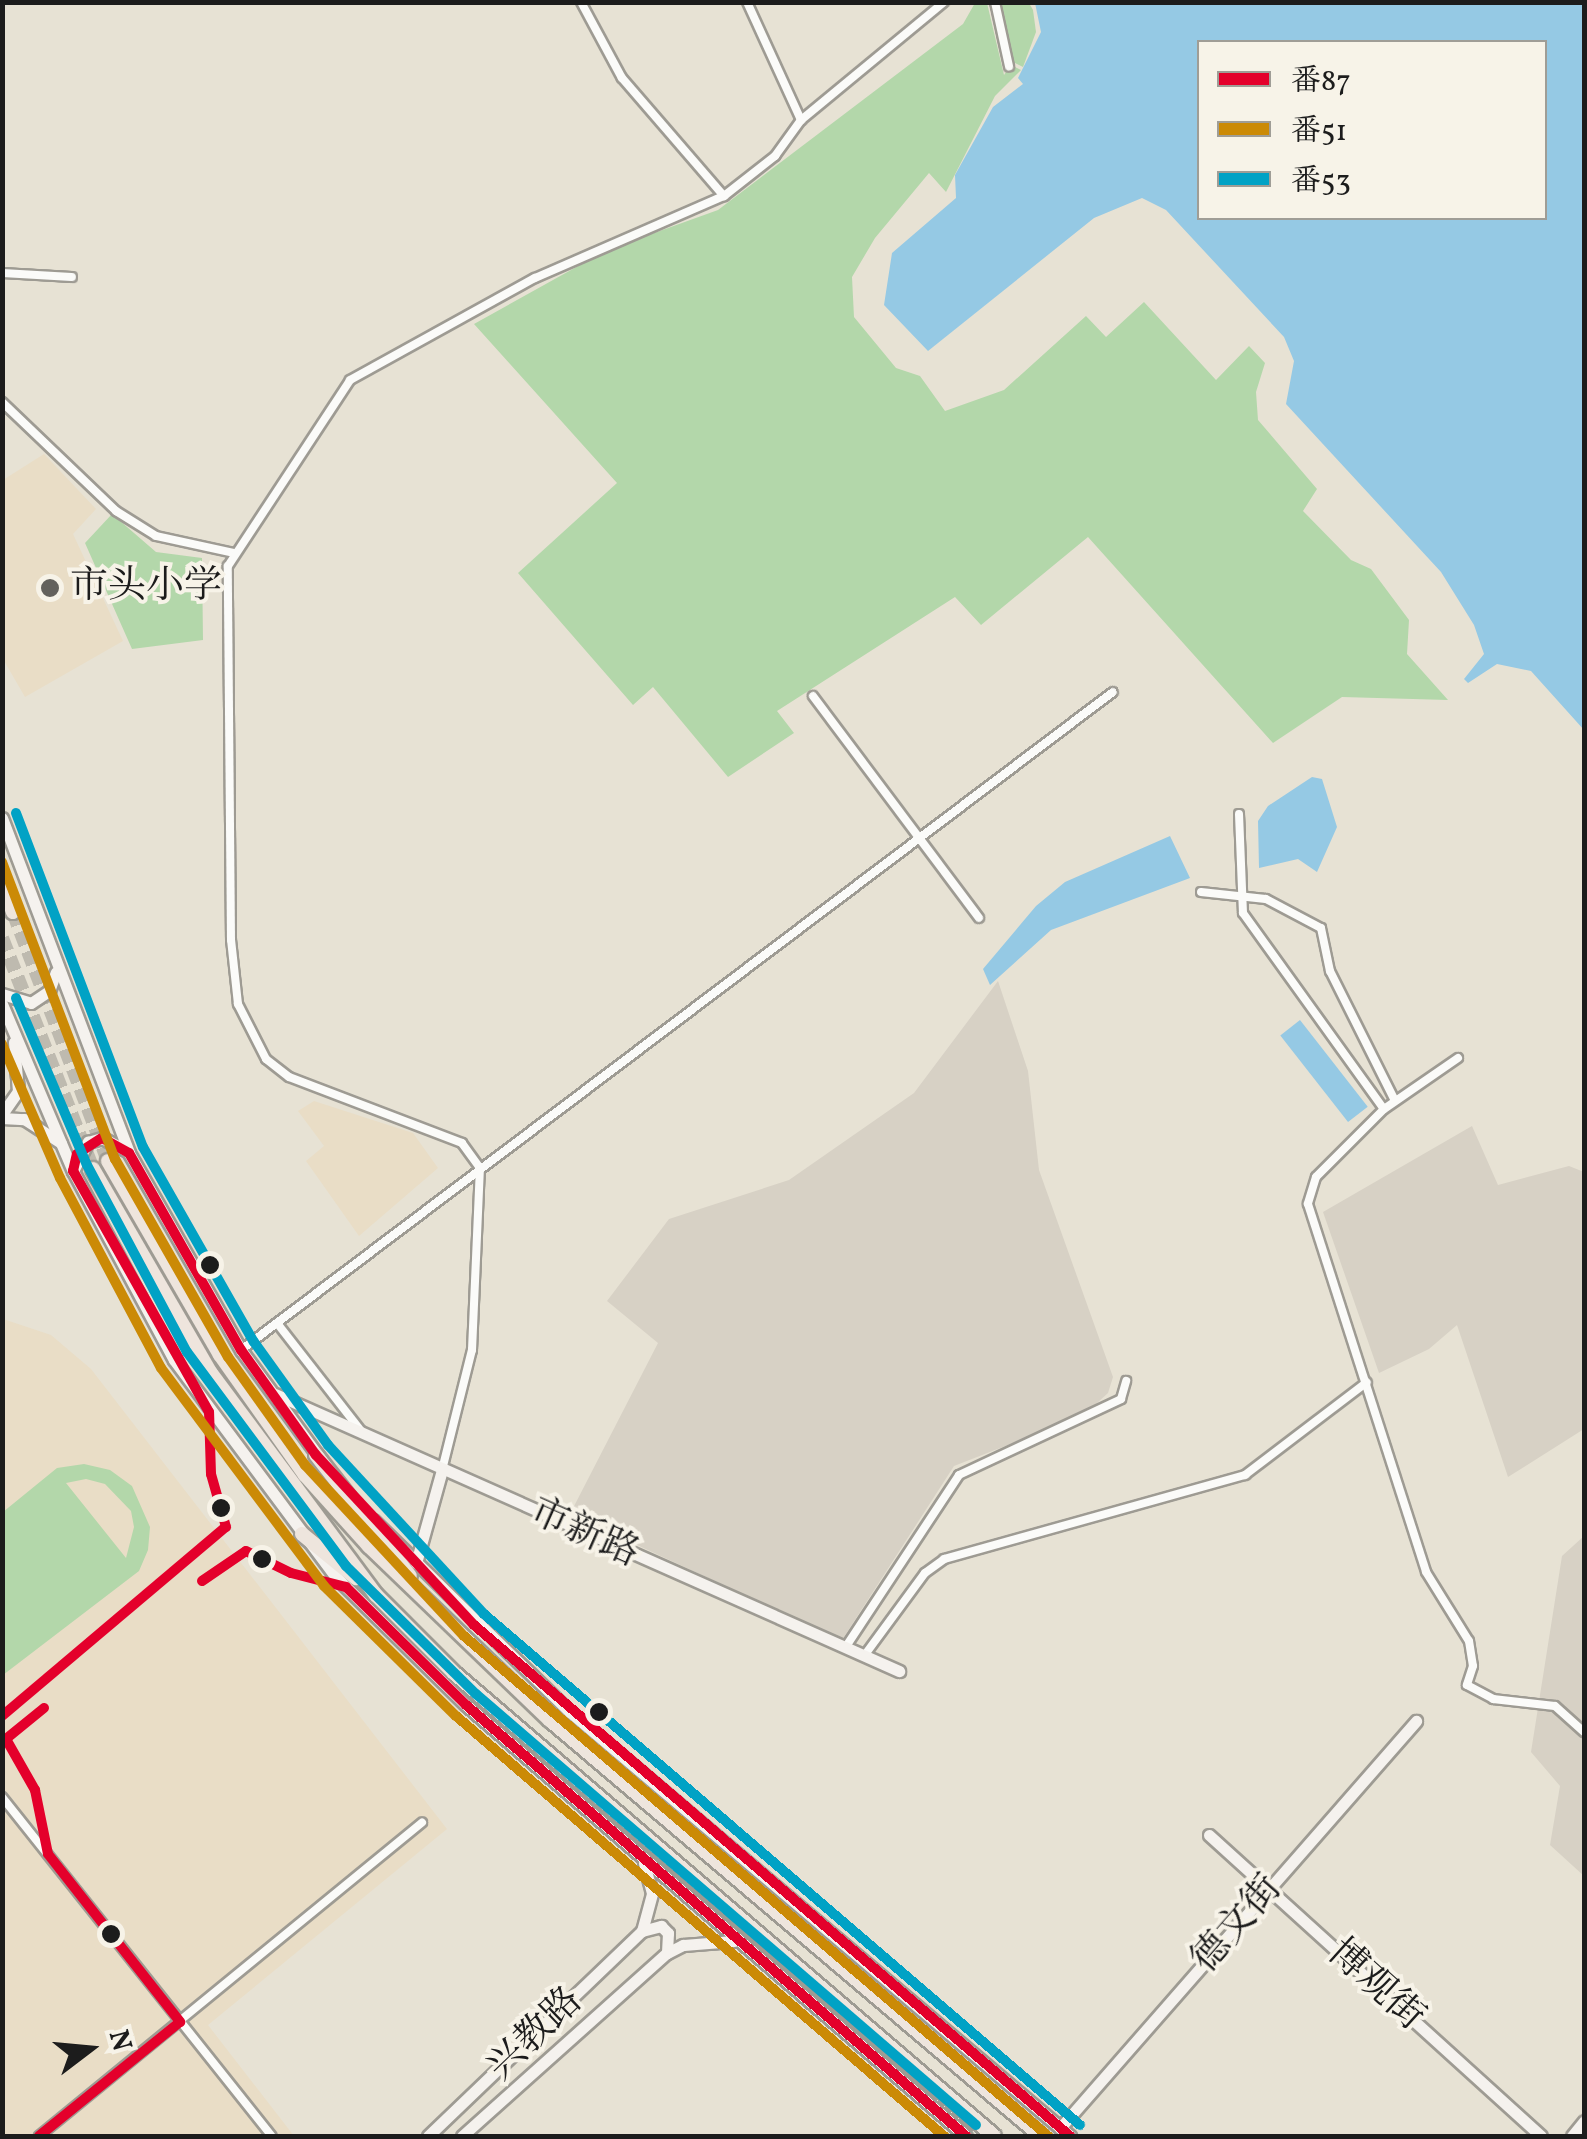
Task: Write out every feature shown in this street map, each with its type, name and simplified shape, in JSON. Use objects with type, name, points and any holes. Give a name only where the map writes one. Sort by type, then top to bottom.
[{"type":"highway","points":[[2,882],[12,912]]},
{"type":"highway","points":[[108,1161],[220,1355],[285,1447],[450,1628],[1041,2136]]},
{"type":"highway","points":[[93,1169],[211,1373],[376,1595]]},
{"type":"highway","points":[[316,1455],[450,1628]]},
{"type":"highway","points":[[302,1534],[376,1595],[467,1684],[994,2136]]},
{"type":"main road","points":[[2,818],[56,972],[129,1153],[240,1350],[316,1455],[416,1563],[570,1712],[1065,2132]]},
{"type":"main road","points":[[2,994],[31,1003],[49,991],[56,972]]},
{"type":"main road","points":[[2,1004],[73,1172],[174,1360],[302,1534],[414,1656],[644,1863],[966,2136]]},
{"type":"main road","points":[[12,1028],[18,1091],[2,1116],[24,1118],[61,1143]]},
{"type":"main road","points":[[73,1172],[88,1142],[114,1141],[129,1153]]},
{"type":"main road","name":"市新路","points":[[271,1392],[843,1652],[898,1671]]},
{"type":"main road","points":[[416,1563],[442,1470]]},
{"type":"main road","name":"德文街","points":[[1065,2132],[1416,1721]]},
{"type":"main road","name":"博观街","points":[[1209,1835],[1541,2136]]},
{"type":"main road","points":[[644,1863],[652,1893],[642,1931],[661,1926],[668,1933],[666,1953]]},
{"type":"main road","name":"兴教路","points":[[428,2136],[642,1931]]},
{"type":"main road","points":[[666,1953],[683,1945],[734,1941]]},
{"type":"main road","name":"兴教路","points":[[462,2136],[666,1953]]},
{"type":"main road","points":[[1572,2136],[1584,2121]]},
{"type":"street","points":[[582,2],[622,78],[724,196]]},
{"type":"street","points":[[748,2],[801,120]]},
{"type":"street","points":[[442,1470],[472,1350],[480,1168],[462,1143],[290,1077],[266,1059],[238,1004],[231,940],[225,588],[234,553],[324,413],[366,368],[535,278],[724,196],[775,156],[801,120],[944,2]]},
{"type":"street","points":[[995,2],[1009,66]]},
{"type":"street","points":[[2,272],[72,277]]},
{"type":"street","points":[[2,402],[116,512],[156,536],[234,553]]},
{"type":"street","points":[[240,1350],[1113,692]]},
{"type":"street","points":[[812,696],[979,918]]},
{"type":"street","points":[[1239,814],[1243,913],[1384,1109]]},
{"type":"street","points":[[1201,892],[1266,899],[1320,928],[1330,971],[1395,1101]]},
{"type":"street","points":[[1458,1058],[1384,1109],[1316,1177],[1308,1204],[1426,1572],[1470,1640],[1474,1666],[1467,1685],[1494,1699],[1555,1706],[1584,1732]]},
{"type":"street","points":[[277,1322],[364,1434]]},
{"type":"street","points":[[843,1652],[958,1475],[1122,1399],[1126,1381]]},
{"type":"street","points":[[861,1660],[924,1573],[944,1559],[1245,1475],[1368,1382]]},
{"type":"street","points":[[2,1797],[272,2136]]},
{"type":"street","points":[[39,2136],[422,1822]]},
{"type":"shaded area","name":"市头小学","points":[[44,454],[96,509],[73,534],[123,641],[25,697],[3,659],[3,480]]},
{"type":"shaded area","points":[[998,981],[1028,1071],[1039,1170],[1113,1377],[1108,1393],[1084,1415],[954,1466],[842,1640],[570,1514],[658,1343],[607,1301],[669,1219],[789,1180],[914,1093]]},
{"type":"shaded area","points":[[314,1101],[413,1133],[438,1168],[359,1236],[306,1161],[324,1146],[298,1111]]},
{"type":"shaded area","points":[[1472,1126],[1498,1185],[1569,1166],[1584,1172],[1584,1429],[1508,1477],[1457,1325],[1429,1349],[1379,1373],[1323,1212]]},
{"type":"shaded area","points":[[3,1319],[51,1335],[91,1369],[447,1829],[208,2025],[294,2136],[3,2136]]},
{"type":"shaded area","points":[[1584,1536],[1584,1876],[1550,1845],[1560,1786],[1531,1752],[1562,1556]]},
{"type":"green space","points":[[975,3],[987,3],[1004,75],[1011,65],[1021,70],[995,96],[946,192],[929,173],[875,238],[852,277],[854,317],[896,368],[920,376],[945,411],[1004,390],[1086,316],[1106,337],[1144,302],[1216,380],[1249,346],[1265,363],[1256,392],[1258,420],[1317,489],[1303,511],[1351,560],[1371,569],[1409,620],[1407,654],[1448,700],[1342,697],[1273,743],[1088,537],[981,625],[955,597],[777,711],[794,733],[728,777],[653,687],[633,705],[518,573],[617,483],[474,324],[607,250],[718,210],[963,24]]},
{"type":"green space","points":[[1000,3],[1029,3],[1033,10],[1036,32],[1023,67],[1013,62]]},
{"type":"green space","points":[[112,514],[156,552],[202,558],[203,640],[132,649],[85,543]]},
{"type":"green space","points":[[84,1464],[110,1470],[132,1486],[150,1527],[148,1550],[139,1571],[3,1675],[3,1512],[57,1468]],"holes":[[[86,1479],[105,1484],[131,1511],[134,1527],[126,1558],[66,1483]]]},
{"type":"water","points":[[1035,3],[1584,3],[1584,730],[1531,671],[1497,664],[1468,683],[1464,679],[1484,654],[1474,625],[1441,572],[1286,404],[1294,361],[1284,337],[1166,210],[1142,198],[1094,218],[928,351],[884,305],[892,253],[956,198],[955,175],[993,107],[1023,84],[1018,78],[1041,32]]},
{"type":"water","points":[[1312,777],[1322,779],[1337,827],[1317,872],[1298,859],[1259,868],[1258,821],[1268,806]]},
{"type":"water","points":[[1170,836],[1190,878],[1051,930],[990,985],[983,969],[1036,906],[1065,882]]},
{"type":"water","points":[[1300,1020],[1368,1107],[1348,1122],[1280,1035]]},
{"type":"tunnel","points":[[13,912],[108,1161]]},
{"type":"tunnel","points":[[2,938],[93,1169]]},
{"type":"transit line","name":"番53","points":[[16,813],[143,1147],[254,1342],[328,1445],[484,1614],[1080,2125]]},
{"type":"transit line","name":"番51","points":[[2,862],[115,1159],[228,1357],[305,1465],[464,1636],[1048,2136]]},
{"type":"transit line","name":"番53","points":[[16,998],[87,1165],[187,1352],[346,1566],[476,1694],[976,2125]]},
{"type":"transit line","name":"番51","points":[[2,1044],[60,1178],[161,1368],[324,1586],[456,1716],[944,2136]]},
{"type":"transit line","name":"番87","points":[[2,1716],[226,1527],[211,1474],[209,1412],[73,1171],[77,1154],[102,1138],[129,1153],[241,1350],[316,1455],[474,1625],[1070,2136]]},
{"type":"transit line","name":"番87","points":[[202,1581],[246,1551],[291,1573],[346,1587],[466,1705],[966,2136]]},
{"type":"transit line","name":"番87","points":[[44,1708],[6,1739],[35,1790],[48,1854],[180,2022]]},
{"type":"transit line","name":"番87","points":[[39,2136],[180,2022]]},
{"type":"place","name":"市头小学","points":[[50,588]]}]
